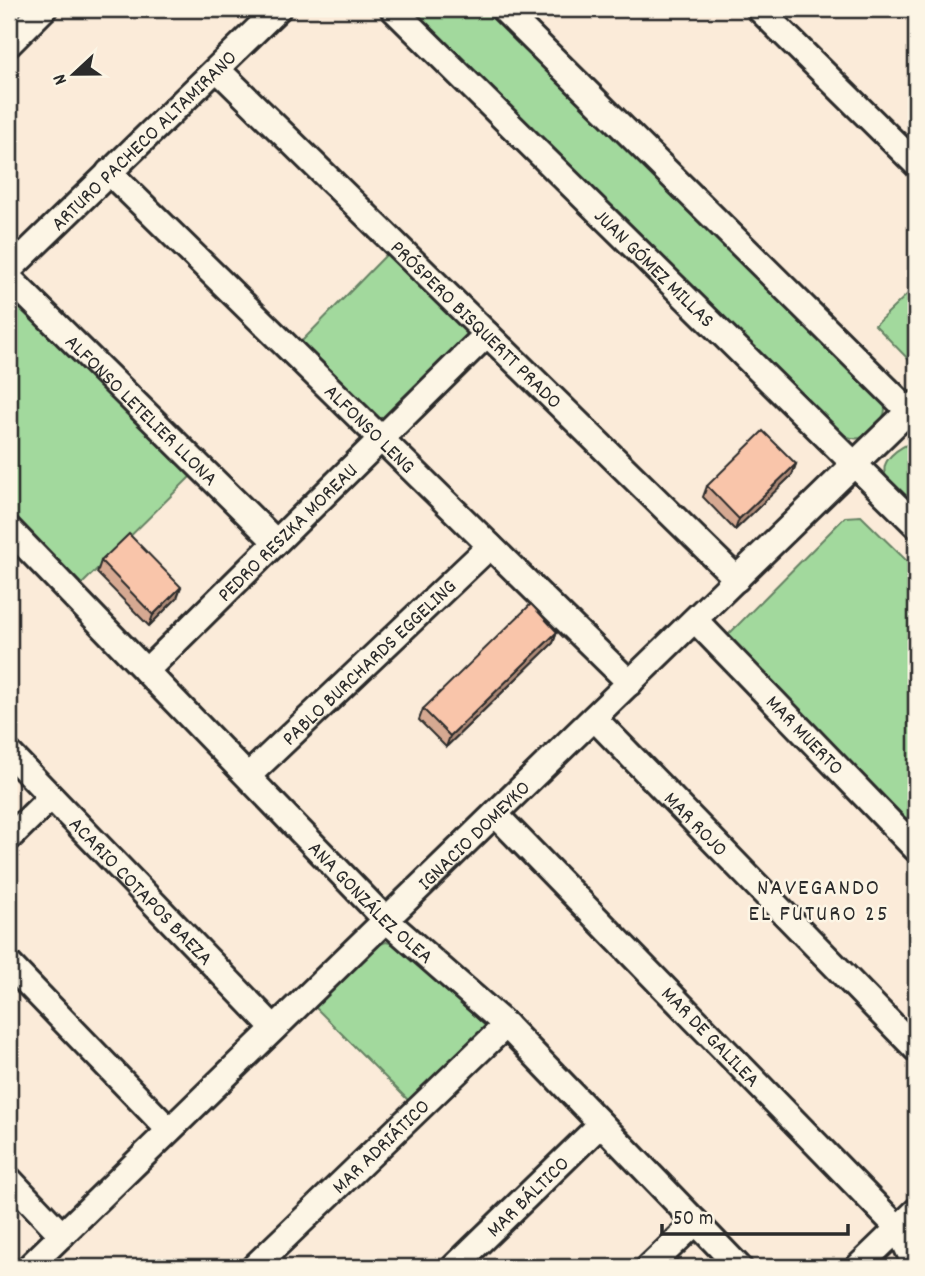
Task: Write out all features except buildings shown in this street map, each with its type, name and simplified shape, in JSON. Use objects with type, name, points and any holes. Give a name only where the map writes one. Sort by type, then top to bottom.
[{"type":"street","points":[[9,44],[44,9]]},
{"type":"street","name":"ARTURO PACHECO ALTAMIRANO","points":[[9,270],[278,9]]},
{"type":"street","name":"JUAN GÓMEZ MILLAS","points":[[393,9],[916,524]]},
{"type":"street","points":[[503,9],[914,411]]},
{"type":"street","points":[[759,9],[916,164]]},
{"type":"street","name":"PRÓSPERO BISQUERTT PRADO","points":[[217,69],[737,579]]},
{"type":"street","name":"ALFONSO LENG","points":[[110,172],[630,683]]},
{"type":"street","name":"ALFONSO LETELIER LLONA","points":[[9,278],[276,542]]},
{"type":"street","name":"PEDRO RESZKA MOREAU","points":[[146,671],[487,334]]},
{"type":"street","name":"IGNACIO DOMEYKO","points":[[29,1267],[855,464],[914,411]]},
{"type":"street","name":"ANA GONZÁLEZ OLEA","points":[[9,529],[386,920],[506,1025],[739,1267]]},
{"type":"street","name":"PABLO BURCHARDS EGGELING","points":[[247,776],[490,546]]},
{"type":"street","name":"MAR MUERTO","points":[[695,620],[916,849]]},
{"type":"street","name":"MAR ROJO","points":[[594,718],[916,1049]]},
{"type":"street","name":"ACARIO COTAPOS BAEZA","points":[[9,753],[274,1028]]},
{"type":"street","points":[[9,838],[51,797]]},
{"type":"street","name":"MAR DE GALILEA","points":[[495,814],[898,1228],[916,1267]]},
{"type":"street","points":[[9,964],[169,1130]]},
{"type":"street","name":"MAR ADRIÁTICO","points":[[254,1267],[506,1025]]},
{"type":"street","name":"MAR BÁLTICO","points":[[454,1267],[601,1124]]},
{"type":"street","points":[[9,1180],[62,1235]]},
{"type":"street","points":[[858,1267],[916,1211]]},
{"type":"street","points":[[649,1267],[696,1222]]},
{"type":"green space","points":[[411,9],[486,9],[880,398],[885,409],[876,426],[868,434],[857,438],[839,432]]},
{"type":"green space","points":[[389,252],[471,336],[382,426],[297,346]]},
{"type":"green space","points":[[916,286],[916,355],[909,360],[875,325]]},
{"type":"green space","points":[[9,296],[20,299],[192,475],[81,585],[9,511]]},
{"type":"green space","points":[[916,441],[916,508],[891,484],[885,467],[892,455]]},
{"type":"green space","points":[[861,516],[916,570],[916,809],[903,822],[724,639],[845,517]]},
{"type":"green space","points":[[386,942],[394,944],[487,1027],[413,1105],[315,1007],[378,945]]},
{"type":"district","name":"NAVEGANDO EL FUTURO 25","points":[[819,899]]}]
